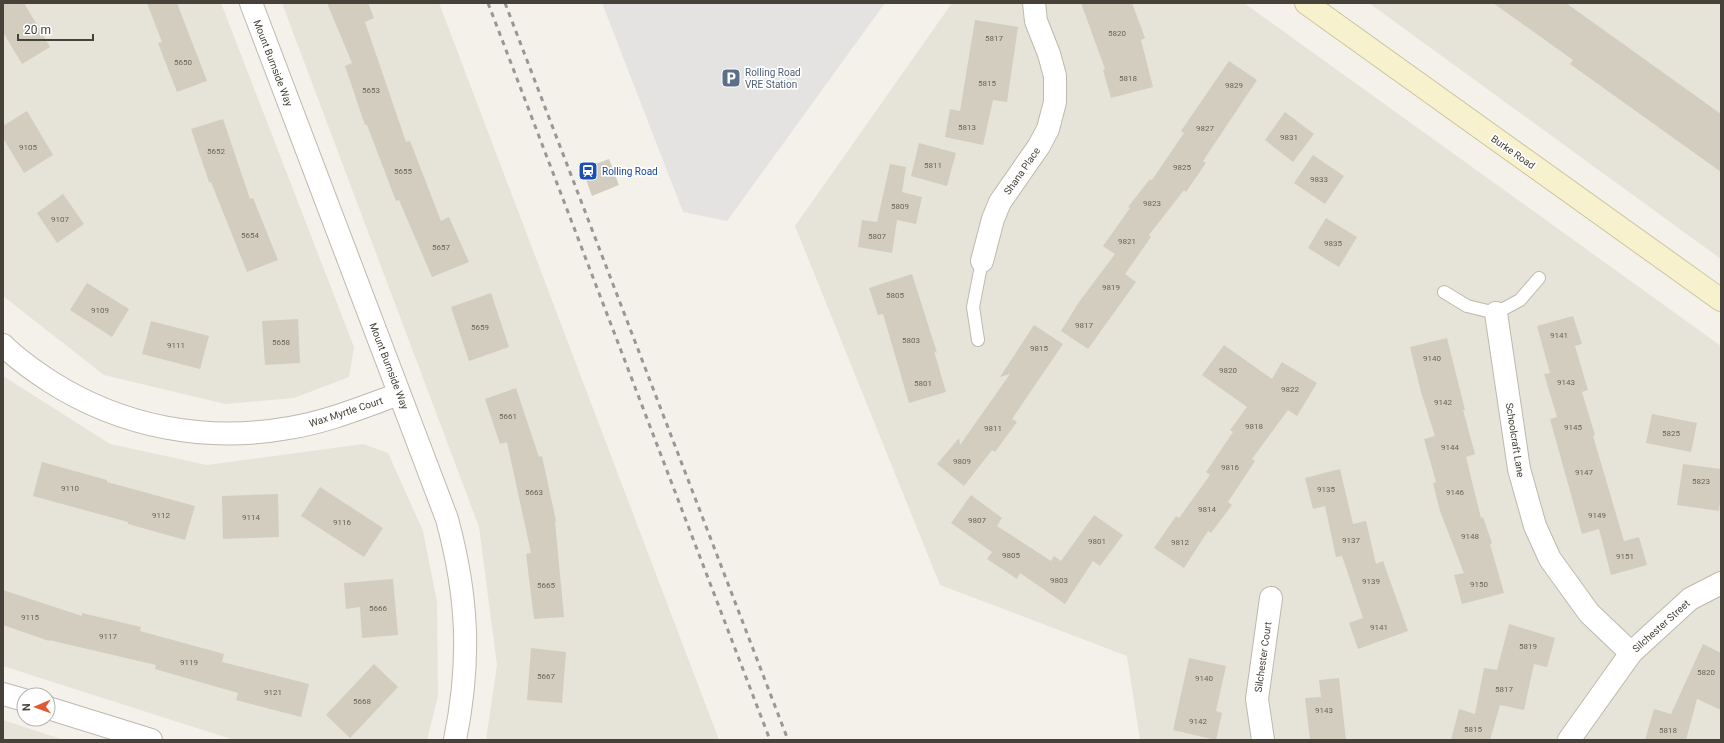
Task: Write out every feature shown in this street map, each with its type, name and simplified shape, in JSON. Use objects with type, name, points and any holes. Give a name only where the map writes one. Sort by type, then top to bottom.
[{"type":"street","name":"Mount Burnside Way","points":[[251,3],[448,519],[458,558],[464,603],[466,653],[462,701],[455,740]]},
{"type":"street","name":"Shana Place","points":[[982,261],[993,219],[1000,202],[1039,146],[1048,129],[1055,102],[1055,76],[1049,54],[1036,21],[1034,3]]},
{"type":"street","name":"Burke Road","points":[[1306,3],[1721,300]]},
{"type":"street","name":"Schoolcraft Lane","points":[[1496,312],[1518,469],[1535,526],[1550,559],[1590,613],[1631,653]]},
{"type":"street","name":"Wax Myrtle Court","points":[[3,344],[36,372],[70,394],[102,409],[132,420],[192,432],[228,434],[290,428],[329,419],[399,394]]},
{"type":"street","name":"Silchester Street","points":[[1569,740],[1631,653],[1690,599],[1721,583]]},
{"type":"street","name":"Silchester Court","points":[[1263,740],[1257,699],[1271,598]]},
{"type":"street","points":[[3,694],[16,698]]},
{"type":"street","points":[[56,710],[151,740]]},
{"type":"lane","name":"Shana Place","points":[[978,340],[973,307],[982,261]]},
{"type":"lane","points":[[1444,292],[1467,306],[1496,312],[1520,300],[1539,278]]},
{"type":"shaded area","points":[[3,3],[221,3],[354,347],[349,377],[294,398],[225,404],[104,375],[3,296]]},
{"type":"shaded area","points":[[282,3],[439,3],[719,740],[486,740],[497,665],[479,527]]},
{"type":"shaded area","name":"Rolling Road VRE Station","points":[[602,3],[885,3],[727,221],[683,212]]},
{"type":"shaded area","points":[[952,3],[1244,3],[1721,346],[1721,740],[1140,740],[1127,656],[940,585],[795,226]]},
{"type":"shaded area","points":[[1369,3],[1721,3],[1721,259]]},
{"type":"shaded area","points":[[3,376],[110,444],[207,465],[363,444],[388,453],[423,531],[437,602],[438,696],[427,740],[234,740],[3,666]]},
{"type":"shaded area","points":[[3,720],[16,724],[16,727],[24,727],[64,740],[3,740]]},
{"type":"building","points":[[3,3],[24,3],[50,47],[22,64],[3,32]]},
{"type":"building","points":[[147,3],[177,3],[207,81],[177,92],[158,43],[162,42]]},
{"type":"building","points":[[327,3],[368,3],[374,18],[365,22],[406,142],[410,141],[441,221],[449,217],[469,262],[432,277],[399,200],[396,201],[367,125],[365,125],[345,66],[352,63]]},
{"type":"building","points":[[1081,3],[1132,3],[1145,38],[1141,40],[1153,87],[1111,98],[1103,70],[1105,69]]},
{"type":"building","points":[[1493,3],[1566,3],[1721,114],[1721,172],[1570,64],[1573,60]]},
{"type":"building","points":[[975,20],[1018,27],[1007,102],[993,100],[983,145],[945,137],[950,109],[960,111]]},
{"type":"building","points":[[1229,61],[1257,80],[1203,161],[1206,163],[1186,192],[1184,190],[1149,235],[1151,237],[1125,274],[1136,282],[1088,349],[1061,331],[1079,302],[1115,254],[1103,246],[1130,208],[1128,207],[1150,179],[1152,180],[1184,133],[1181,131]]},
{"type":"building","points":[[27,111],[53,155],[24,173],[3,138],[3,126]]},
{"type":"building","points":[[1285,112],[1314,134],[1293,162],[1265,140]]},
{"type":"building","points":[[223,119],[250,199],[253,198],[278,260],[247,272],[211,182],[209,182],[191,129]]},
{"type":"building","points":[[919,143],[956,153],[947,186],[911,176]]},
{"type":"building","points":[[1313,155],[1344,176],[1325,204],[1294,183]]},
{"type":"building","points":[[609,159],[619,185],[592,196],[582,169]]},
{"type":"building","points":[[890,164],[906,167],[902,192],[922,197],[916,224],[897,220],[892,253],[858,247],[862,220],[877,222]]},
{"type":"building","points":[[63,194],[84,224],[57,243],[37,213]]},
{"type":"building","points":[[1326,218],[1357,237],[1339,267],[1308,248]]},
{"type":"building","points":[[912,274],[937,353],[934,351],[946,392],[909,403],[883,314],[878,315],[869,288]]},
{"type":"building","points":[[87,283],[129,309],[112,337],[70,310]]},
{"type":"building","points":[[491,293],[509,347],[469,361],[451,307]]},
{"type":"building","points":[[1573,316],[1582,344],[1575,346],[1588,390],[1582,392],[1595,435],[1593,436],[1624,541],[1639,537],[1647,565],[1611,575],[1599,529],[1582,534],[1550,419],[1557,417],[1544,374],[1550,373],[1537,326]]},
{"type":"building","points":[[298,319],[300,363],[265,365],[262,321]]},
{"type":"building","points":[[151,321],[209,336],[200,369],[142,354]]},
{"type":"building","points":[[1034,325],[1063,344],[1012,419],[1017,422],[995,452],[992,450],[964,486],[937,464],[959,438],[960,445],[1010,374],[1000,377]]},
{"type":"building","points":[[1447,338],[1465,410],[1463,410],[1475,454],[1466,457],[1481,518],[1483,517],[1492,543],[1490,544],[1504,593],[1462,604],[1454,575],[1464,573],[1440,511],[1433,483],[1436,482],[1424,439],[1435,436],[1421,392],[1410,347]]},
{"type":"building","points":[[1224,345],[1272,379],[1282,362],[1317,383],[1297,416],[1288,410],[1252,459],[1255,461],[1228,502],[1232,505],[1211,533],[1208,531],[1184,568],[1154,548],[1176,516],[1179,518],[1210,475],[1206,472],[1233,432],[1230,430],[1247,407],[1202,375]]},
{"type":"building","points":[[516,388],[539,457],[542,456],[556,521],[564,617],[534,619],[526,554],[531,553],[507,442],[500,444],[485,399]]},
{"type":"building","points":[[1652,414],[1697,423],[1691,452],[1646,443]]},
{"type":"building","points":[[42,462],[107,480],[107,482],[195,506],[185,540],[128,524],[128,522],[33,496]]},
{"type":"building","points":[[1683,464],[1721,469],[1719,511],[1677,505]]},
{"type":"building","points":[[1340,469],[1353,524],[1366,521],[1376,564],[1383,561],[1408,631],[1358,649],[1349,623],[1363,618],[1342,556],[1336,557],[1325,506],[1313,509],[1305,478]]},
{"type":"building","points":[[320,487],[383,528],[364,557],[301,516]]},
{"type":"building","points":[[278,494],[279,537],[223,539],[222,496]]},
{"type":"building","points":[[971,495],[1002,518],[997,526],[1051,561],[1054,556],[1061,561],[1094,515],[1123,535],[1100,566],[1093,561],[1065,604],[1020,573],[1017,579],[987,559],[992,552],[951,523]]},
{"type":"building","points":[[393,579],[398,635],[362,638],[360,607],[346,609],[344,583]]},
{"type":"building","points":[[3,590],[82,616],[82,613],[141,627],[140,631],[224,654],[222,662],[309,684],[301,717],[236,700],[238,693],[155,669],[156,665],[49,641],[3,625]]},
{"type":"building","points":[[1509,624],[1555,638],[1547,667],[1534,664],[1524,710],[1500,705],[1490,740],[1451,740],[1459,709],[1475,714],[1484,668],[1497,670]]},
{"type":"building","points":[[1703,644],[1721,653],[1721,710],[1697,699],[1686,740],[1645,740],[1654,709],[1671,714]]},
{"type":"building","points":[[531,648],[566,652],[562,703],[527,700]]},
{"type":"building","points":[[1189,658],[1226,666],[1216,711],[1222,713],[1216,740],[1173,730]]},
{"type":"building","points":[[374,664],[398,687],[350,738],[326,715]]},
{"type":"building","points":[[1339,678],[1346,740],[1310,740],[1305,698],[1321,697],[1319,680]]},
{"type":"railway","points":[[488,3],[770,740]]},
{"type":"railway","points":[[505,3],[788,740]]},
{"type":"place","name":"Rolling Road VRE Station","points":[[731,78]]},
{"type":"place","name":"Rolling Road","points":[[588,171]]}]
